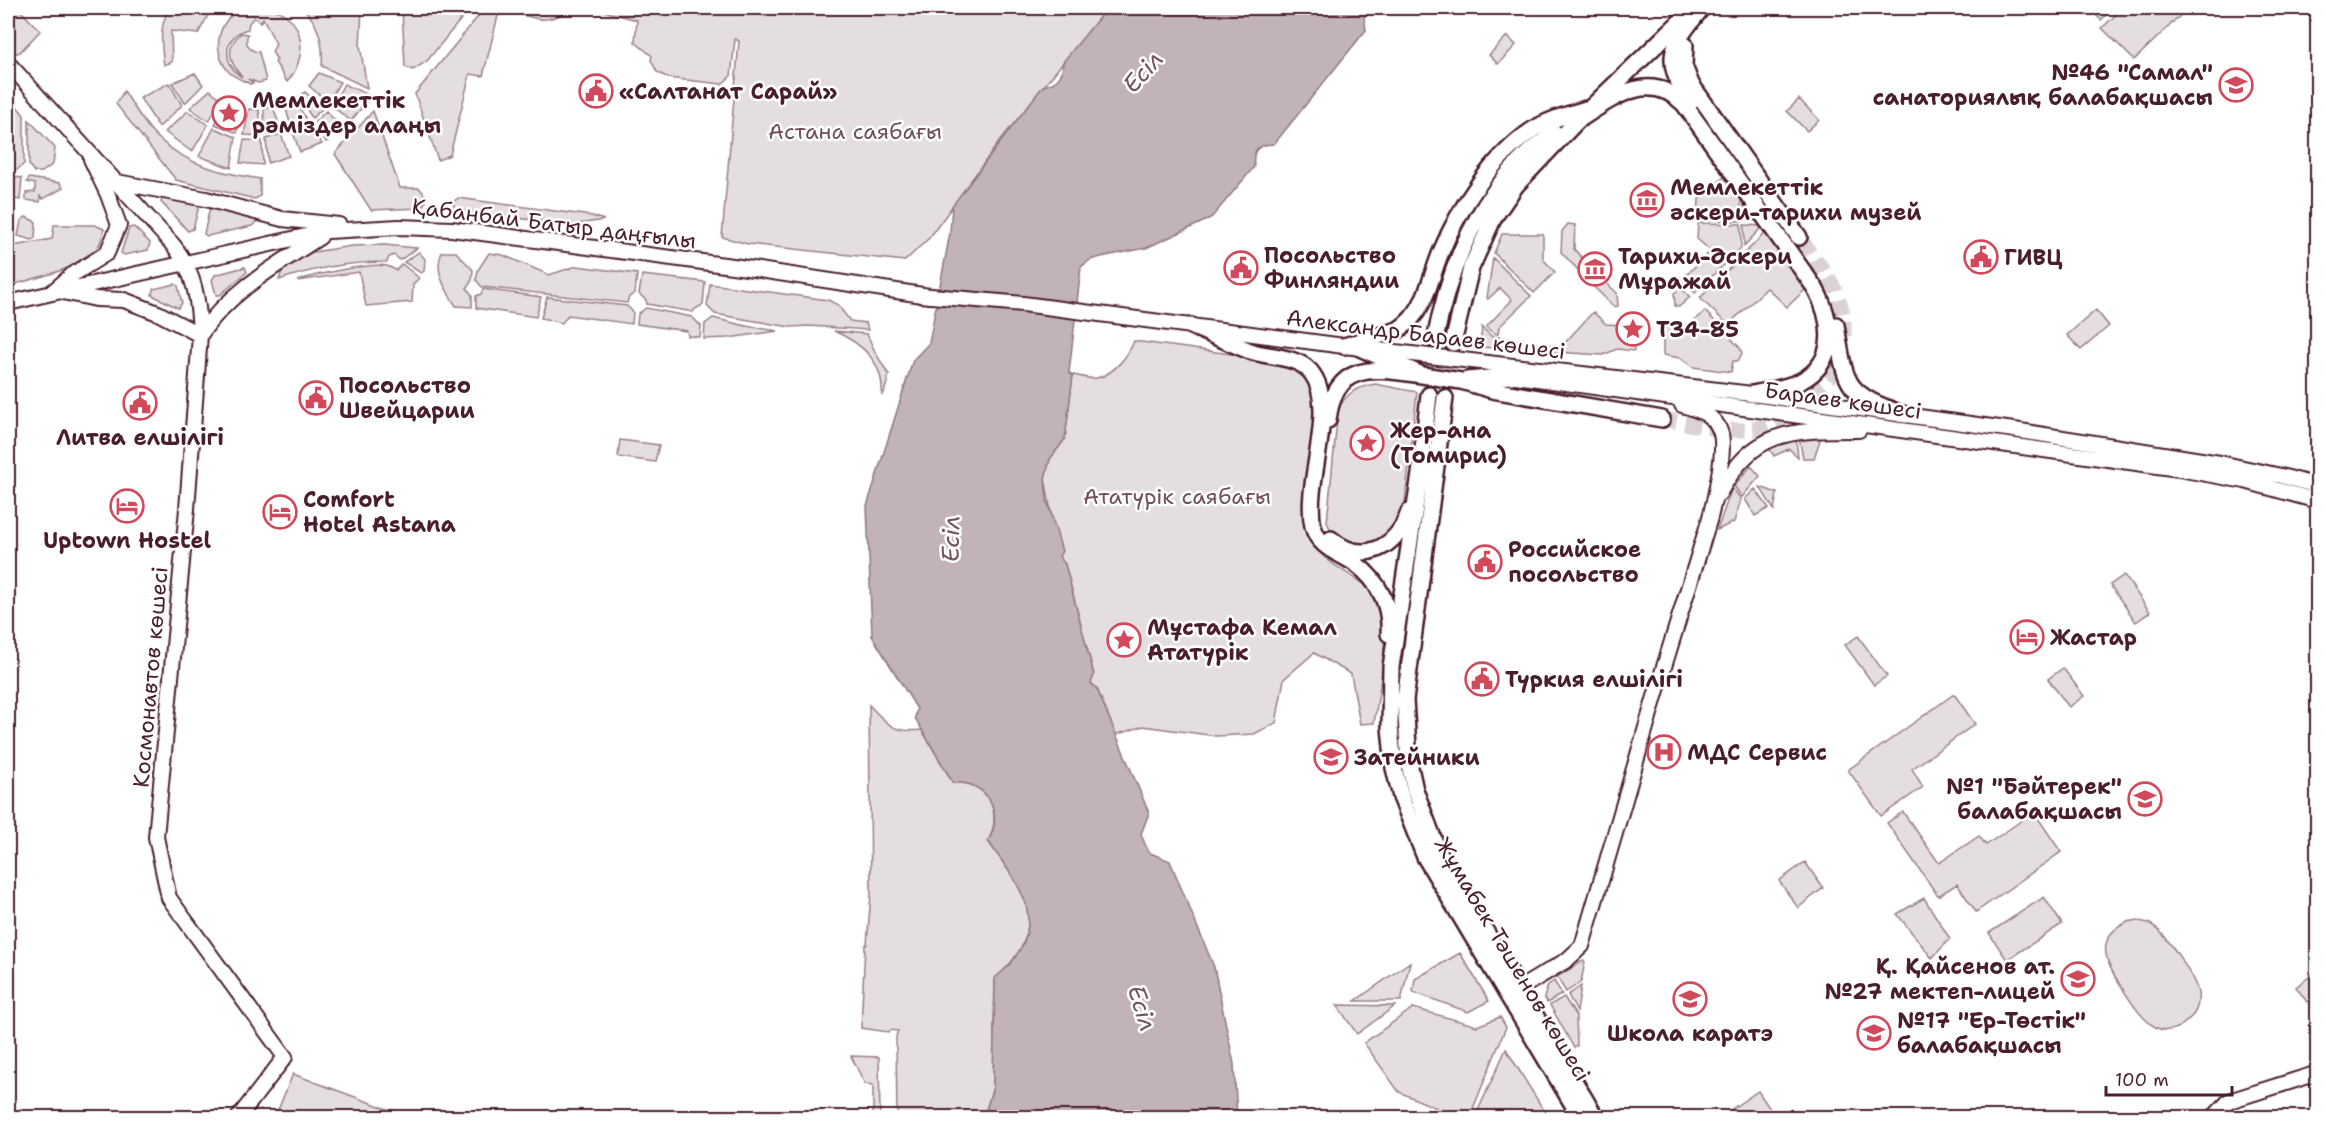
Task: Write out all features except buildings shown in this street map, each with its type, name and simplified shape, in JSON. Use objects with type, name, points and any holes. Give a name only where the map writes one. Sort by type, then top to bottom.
[{"type":"main road","points":[[1453,344],[1471,268],[1494,217],[1516,185],[1577,120],[1699,8]]},
{"type":"main road","points":[[1699,8],[1683,49],[1686,75],[1799,237]]},
{"type":"main road","points":[[1699,8],[1676,42],[1673,59],[1678,83],[1817,279],[1830,304],[1842,366],[1852,387],[1869,401],[1905,415]]},
{"type":"main road","points":[[8,63],[84,147],[108,195],[119,225],[107,253],[72,275],[54,293]]},
{"type":"main road","points":[[1577,120],[1619,95],[1633,90],[1654,88],[1672,94],[1684,104],[1815,288],[1824,307],[1829,331],[1828,345],[1823,360],[1814,372],[1799,382],[1752,394]]},
{"type":"main road","points":[[1435,340],[1452,272],[1465,238],[1483,207],[1526,154],[1592,106]]},
{"type":"main road","points":[[1344,346],[1405,326],[1420,309],[1440,254],[1456,221],[1490,171],[1530,132],[1547,122],[1592,106]]},
{"type":"main road","name":"Космонавтов көшесі","points":[[84,147],[174,246],[186,264],[196,295],[200,335],[187,509],[156,837],[169,898],[285,1057],[238,1118]]},
{"type":"main road","points":[[117,182],[206,199],[282,219],[371,228]]},
{"type":"main road","name":"Қабанбай Батыр даңғылы","points":[[8,303],[328,231],[399,226],[452,229],[740,267],[920,295],[1023,304],[1095,314]]},
{"type":"main road","points":[[54,293],[124,300],[158,313],[200,335],[215,316],[261,276],[328,231]]},
{"type":"main road","name":"Александр Бараев көшесі","points":[[1095,314],[1752,394]]},
{"type":"main road","points":[[1191,326],[1252,351],[1298,363],[1309,369],[1316,381],[1322,394],[1322,413],[1310,512],[1314,531],[1324,546],[1357,565],[1379,587],[1386,602],[1390,619],[1384,686],[1390,727]]},
{"type":"main road","points":[[1360,348],[1422,375]]},
{"type":"main road","name":"Бараев көшесі","points":[[1360,348],[1512,376],[1976,439],[2219,476],[2318,501]]},
{"type":"main road","points":[[1420,474],[1404,527],[1380,549],[1363,553],[1347,548],[1334,542],[1320,524],[1318,517],[1330,408],[1337,391],[1353,375],[1368,369],[1422,375],[1461,381],[1492,390],[1662,419]]},
{"type":"main road","points":[[1461,381],[1512,376]]},
{"type":"main road","points":[[1514,992],[1567,960],[1582,946],[1715,501],[1722,442],[1717,425],[1702,412],[1633,391]]},
{"type":"main road","name":"Бараев көшесі","points":[[1752,394],[1979,425],[2220,463],[2318,486]]},
{"type":"main road","name":"Жұмабек Тәшенов көшесі","points":[[1429,395],[1392,667],[1390,727],[1394,768],[1410,824],[1441,887],[1514,992],[1596,1118]]},
{"type":"main road","name":"Жұмабек Тәшенов көшесі","points":[[1445,398],[1405,700],[1409,763],[1415,790],[1438,851],[1581,1118]]},
{"type":"main road","points":[[1976,439],[1979,425]]},
{"type":"main road","points":[[1715,501],[1726,480],[1742,460],[1755,449],[1778,437],[1797,431],[1816,429],[1916,431]]},
{"type":"main road","points":[[2212,1118],[2229,1101],[2318,1073]]},
{"type":"green space","points":[[260,7],[276,10],[294,23],[301,42],[300,53],[294,73],[287,82],[275,62],[277,60],[272,52],[276,44],[263,18],[260,23],[254,17],[248,29],[240,32],[234,37],[228,50],[228,58],[235,71],[242,77],[234,66],[231,50],[232,44],[241,33],[248,34],[247,44],[252,50],[259,52],[266,81],[258,83],[248,79],[253,83],[250,84],[231,74],[223,64],[218,45],[219,36],[228,19],[243,8]]},
{"type":"green space","points":[[8,8],[18,8],[40,31],[20,52],[14,54],[8,47]]},
{"type":"green space","points":[[169,8],[212,8],[198,34],[171,31],[172,62],[164,65],[162,36]]},
{"type":"green space","points":[[303,8],[362,8],[360,45],[367,88],[322,66],[322,49],[317,27]]},
{"type":"green space","points":[[402,8],[470,8],[427,61],[413,70],[405,67]]},
{"type":"green space","points":[[485,8],[500,8],[483,76],[470,74],[450,155],[438,160],[415,94]]},
{"type":"green space","points":[[502,8],[573,8],[554,17],[538,19]]},
{"type":"green space","name":"Астана саябағы","points":[[592,8],[1107,8],[999,142],[930,237],[905,261],[748,244],[722,237],[739,41],[735,39],[731,76],[722,84],[668,78],[657,72],[651,60],[652,56],[635,42],[637,20]]},
{"type":"green space","points":[[2089,8],[2114,8],[2101,20]]},
{"type":"green space","points":[[2123,8],[2188,8],[2134,60],[2102,28]]},
{"type":"green space","points":[[1507,36],[1516,45],[1498,64],[1489,55]]},
{"type":"green space","points":[[195,73],[203,85],[185,103],[172,83]]},
{"type":"green space","points":[[319,73],[340,82],[328,102],[309,86]]},
{"type":"green space","points":[[169,83],[182,105],[159,127],[140,98]]},
{"type":"green space","points":[[344,84],[371,96],[351,121],[332,106]]},
{"type":"green space","points":[[210,90],[221,99],[209,121],[190,108]]},
{"type":"green space","points":[[124,91],[148,127],[168,147],[205,166],[260,179],[260,196],[255,199],[176,180],[116,104]]},
{"type":"green space","points":[[305,92],[323,108],[312,118],[299,97]]},
{"type":"green space","points":[[11,99],[24,115],[24,164],[17,170],[8,168],[8,100]]},
{"type":"green space","points":[[295,99],[307,121],[291,126],[284,103]]},
{"type":"green space","points":[[1799,99],[1819,120],[1807,131],[1787,111]]},
{"type":"green space","points":[[227,102],[241,107],[237,133],[215,124]]},
{"type":"green space","points":[[273,107],[281,130],[265,135],[264,109]]},
{"type":"green space","points":[[249,109],[259,110],[262,136],[244,135]]},
{"type":"green space","points":[[188,111],[208,125],[192,152],[165,132]]},
{"type":"green space","points":[[326,111],[342,128],[326,142],[315,122]]},
{"type":"green space","points":[[373,111],[400,188],[419,188],[426,201],[421,208],[371,210],[335,154]]},
{"type":"green space","points":[[29,120],[55,148],[53,164],[42,172],[34,172],[29,165]]},
{"type":"green space","points":[[309,124],[322,144],[300,152],[292,130]]},
{"type":"green space","points":[[214,128],[236,137],[231,168],[199,156]]},
{"type":"green space","points":[[281,134],[289,156],[268,163],[266,139]]},
{"type":"green space","points":[[244,140],[262,141],[263,165],[240,163]]},
{"type":"green space","points":[[1726,175],[1741,196],[1741,221],[1698,220],[1699,199]]},
{"type":"green space","points":[[8,176],[22,178],[20,200],[8,198]]},
{"type":"green space","points":[[29,178],[60,183],[63,188],[43,199],[40,196],[40,202],[26,200],[26,193],[35,192],[35,184],[27,182]]},
{"type":"green space","points":[[163,196],[199,206],[193,229],[188,231],[161,202]]},
{"type":"green space","points":[[458,198],[592,216],[604,220],[572,225],[455,210],[453,202]]},
{"type":"green space","points":[[1744,199],[1760,221],[1744,220]]},
{"type":"green space","points":[[210,207],[255,218],[257,221],[252,226],[207,236],[204,234]]},
{"type":"green space","points":[[8,213],[13,214],[16,220],[13,234],[8,233]]},
{"type":"green space","points":[[26,217],[36,222],[35,238],[32,240],[18,236],[21,221]]},
{"type":"green space","points":[[1698,223],[1741,224],[1741,248],[1695,293],[1681,280],[1711,251],[1697,239]]},
{"type":"green space","points":[[1568,224],[1575,225],[1574,249],[1592,269],[1582,274],[1561,252],[1562,231]]},
{"type":"green space","points":[[54,225],[95,225],[104,229],[99,246],[85,259],[52,273],[8,286],[8,247],[52,239]]},
{"type":"green space","points":[[1744,225],[1763,226],[1744,246]]},
{"type":"green space","points":[[134,227],[150,243],[148,250],[124,255],[121,253],[129,228]]},
{"type":"green space","points":[[1767,231],[1807,288],[1787,307],[1767,288],[1728,325],[1700,298]]},
{"type":"green space","points":[[1502,234],[1543,234],[1543,259],[1555,272],[1534,293],[1494,253]]},
{"type":"green space","points":[[385,245],[417,248],[400,260],[394,255],[389,257],[387,262],[332,266],[279,280],[283,268],[303,255],[352,246]]},
{"type":"green space","points":[[419,252],[425,259],[424,271],[421,273],[404,262]]},
{"type":"green space","points":[[442,252],[456,252],[473,270],[472,280],[467,288],[472,295],[472,307],[456,306],[448,293],[440,273]]},
{"type":"green space","points":[[489,253],[503,255],[549,275],[577,266],[637,274],[635,293],[629,297],[627,303],[482,287],[476,280],[478,270]]},
{"type":"green space","points":[[1493,258],[1531,296],[1499,327],[1498,334],[1486,327],[1512,300],[1500,288],[1487,298]]},
{"type":"green space","points":[[402,264],[419,278],[413,284],[412,302],[366,306],[359,272],[297,281],[356,267],[379,265],[396,270]]},
{"type":"green space","points":[[245,267],[247,272],[220,295],[216,295],[212,280],[215,275]]},
{"type":"green space","points":[[1595,272],[1617,293],[1618,306],[1614,307],[1591,284],[1590,275]]},
{"type":"green space","points":[[642,275],[705,282],[703,305],[693,312],[647,304],[639,294]]},
{"type":"green space","points":[[175,284],[178,286],[182,303],[178,308],[152,295],[153,289]]},
{"type":"green space","points":[[710,284],[828,300],[838,305],[850,321],[866,323],[868,330],[790,327],[715,314],[707,306]]},
{"type":"green space","points":[[1681,288],[1690,297],[1679,307],[1675,306],[1674,293]]},
{"type":"green space","points":[[483,289],[541,297],[536,317],[476,308],[476,296],[481,294]]},
{"type":"green space","points":[[547,297],[627,306],[633,312],[632,324],[568,315],[562,323],[541,318]]},
{"type":"green space","points":[[646,308],[692,317],[701,326],[700,337],[688,336],[687,331],[637,324],[638,314]]},
{"type":"green space","points":[[2096,310],[2109,326],[2081,350],[2067,335]]},
{"type":"green space","points":[[1705,311],[1740,348],[1742,353],[1738,361],[1733,361],[1731,372],[1693,367],[1680,358],[1663,355],[1663,325],[1688,326]]},
{"type":"green space","points":[[1593,312],[1606,324],[1634,326],[1634,351],[1617,349],[1603,355],[1541,351],[1546,345],[1561,347]]},
{"type":"green space","points":[[713,318],[778,331],[704,339],[705,324]]},
{"type":"green space","points":[[1482,327],[1491,336],[1542,344],[1536,351],[1480,347]]},
{"type":"green space","points":[[834,331],[867,334],[889,375],[882,395],[879,372],[869,355],[853,341]]},
{"type":"green space","name":"Ататүрік саябағы","points":[[1134,341],[1282,361],[1301,368],[1319,394],[1304,493],[1305,522],[1311,541],[1317,550],[1367,586],[1376,597],[1382,612],[1384,650],[1374,723],[1360,724],[1351,674],[1314,653],[1284,679],[1276,723],[1254,734],[1216,736],[1143,726],[1115,735],[1097,689],[1091,683],[1094,675],[1065,564],[1059,557],[1045,478],[1050,459],[1065,439],[1073,375],[1095,378],[1109,373],[1128,353]]},
{"type":"green space","points":[[1375,384],[1417,392],[1403,520],[1371,554],[1332,533],[1327,522],[1338,410],[1353,392]]},
{"type":"green space","points":[[1799,437],[1821,437],[1814,458],[1803,458]]},
{"type":"green space","points":[[1796,438],[1798,457],[1789,449],[1774,456],[1769,448]]},
{"type":"green space","points":[[620,440],[659,445],[655,462],[618,457]]},
{"type":"green space","points":[[1751,466],[1760,476],[1742,497],[1734,486]]},
{"type":"green space","points":[[1760,487],[1777,493],[1774,510]]},
{"type":"green space","points":[[1732,488],[1741,499],[1734,522],[1717,530]]},
{"type":"green space","points":[[1755,489],[1769,508],[1755,516],[1745,499]]},
{"type":"green space","points":[[2124,575],[2150,612],[2136,622],[2110,585]]},
{"type":"green space","points":[[1858,636],[1887,676],[1874,685],[1845,645]]},
{"type":"green space","points":[[2063,668],[2084,696],[2069,707],[2048,679]]},
{"type":"green space","points":[[1954,694],[1975,724],[1912,769],[1923,787],[1881,816],[1848,770]]},
{"type":"green space","points":[[869,705],[898,729],[922,730],[953,783],[965,783],[983,792],[993,809],[994,819],[988,841],[1014,878],[1026,903],[1027,931],[1022,946],[1017,955],[995,978],[993,1087],[984,1117],[897,1117],[896,1036],[898,1031],[861,1028],[865,946],[871,894]]},
{"type":"green space","points":[[1903,812],[1939,863],[1979,836],[1986,845],[2034,812],[2061,852],[1976,912],[1957,884],[1938,896],[1887,823]]},
{"type":"green space","points":[[1805,862],[1823,888],[1798,908],[1779,881]]},
{"type":"green space","points":[[2044,897],[2062,924],[2007,960],[1989,933]]},
{"type":"green space","points":[[1924,898],[1950,939],[1932,958],[1897,914]]},
{"type":"green space","points":[[2130,921],[2147,923],[2158,929],[2192,977],[2198,993],[2198,1003],[2192,1016],[2179,1027],[2170,1030],[2152,1025],[2137,1009],[2112,971],[2106,952],[2106,943],[2118,927]]},
{"type":"green space","points":[[1460,953],[1489,1001],[1468,1012],[1413,992],[1415,979]]},
{"type":"green space","points":[[1583,961],[1585,962],[1581,982],[1566,992],[1557,977]]},
{"type":"green space","points":[[1410,962],[1401,1001],[1355,1001]]},
{"type":"green space","points":[[2317,971],[2317,995],[2307,1002],[2296,987]]},
{"type":"green space","points":[[1554,981],[1562,994],[1547,1003],[1544,998],[1548,985]]},
{"type":"green space","points":[[1581,986],[1577,1012],[1568,995]]},
{"type":"green space","points":[[1564,997],[1576,1016],[1577,1046],[1574,1048],[1550,1005]]},
{"type":"green space","points":[[1337,1005],[1395,1006],[1357,1034]]},
{"type":"green space","points":[[1413,1008],[1477,1026],[1500,1017],[1506,1027],[1470,1116],[1457,1117],[1399,1092],[1364,1043]]},
{"type":"green space","points":[[1506,1049],[1548,1117],[1475,1117]]},
{"type":"green space","points":[[851,1056],[879,1057],[880,1117],[873,1117],[873,1085],[865,1084]]},
{"type":"green space","points":[[293,1074],[409,1117],[275,1117]]},
{"type":"green space","points":[[1758,1091],[1770,1109],[1758,1117],[1720,1117]]},
{"type":"water","name":"Есіл","points":[[1107,8],[1386,8],[1368,12],[1364,17],[1366,30],[1274,144],[1263,145],[1257,149],[1254,156],[1254,167],[1212,217],[1146,248],[1090,260],[1081,267],[1069,373],[1073,375],[1065,439],[1050,459],[1045,478],[1047,500],[1062,551],[1059,557],[1065,564],[1094,675],[1091,683],[1097,689],[1149,813],[1141,834],[1148,852],[1170,861],[1214,967],[1234,1064],[1237,1117],[984,1117],[993,1087],[995,978],[1010,964],[1022,946],[1027,931],[1026,904],[1013,878],[988,841],[994,820],[990,800],[975,787],[965,783],[953,783],[915,718],[917,709],[872,636],[867,506],[913,360],[929,343],[950,233],[952,206],[1043,86],[1059,78],[1063,62]]},
{"type":"tunnel","points":[[1662,419],[1723,429],[1759,428],[1781,419],[1801,406],[1827,380],[1842,350],[1843,317],[1831,282],[1799,237]]},
{"type":"tunnel","points":[[1429,395],[1435,340]]},
{"type":"tunnel","points":[[1445,398],[1453,343]]},
{"type":"place","name":"№46 \"Самал\" санаториялық балабақшасы","points":[[2236,85]]},
{"type":"place","name":"«Салтанат Сарай»","points":[[596,91]]},
{"type":"place","name":"Мемлекеттік рәміздер алаңы","points":[[229,113]]},
{"type":"place","name":"Мемлекеттік әскери-тарихи музей","points":[[1647,200]]},
{"type":"place","name":"ГИВЦ","points":[[1981,257]]},
{"type":"place","name":"Посольство Финляндии","points":[[1241,268]]},
{"type":"place","name":"Тарихи-Әскери Мұражай","points":[[1595,269]]},
{"type":"place","name":"Т34-85","points":[[1633,329]]},
{"type":"place","name":"Посольство Швейцарии","points":[[316,398]]},
{"type":"place","name":"Литва елшілігі","points":[[140,403]]},
{"type":"place","name":"Жер-ана (Томирис)","points":[[1367,443]]},
{"type":"place","name":"Uptown Hostel","points":[[127,506]]},
{"type":"place","name":"Comfort Hotel Astana","points":[[280,512]]},
{"type":"place","name":"Российское посольство","points":[[1485,562]]},
{"type":"place","name":"Жастар","points":[[2027,637]]},
{"type":"place","name":"Мұстафа Кемал Ататүрік","points":[[1124,640]]},
{"type":"place","name":"Түркия елшілігі","points":[[1482,679]]},
{"type":"place","name":"МДС Сервис","points":[[1664,752]]},
{"type":"place","name":"Затейники","points":[[1331,757]]},
{"type":"place","name":"№1 \"Бәйтерек\" балабақшасы","points":[[2145,799]]},
{"type":"place","name":"Қ. Қайсенов ат. №27 мектеп-лицей","points":[[2078,979]]},
{"type":"place","name":"Школа каратэ","points":[[1690,999]]},
{"type":"place","name":"№17 \"Ер-Төстік\" балабақшасы","points":[[1874,1033]]}]
